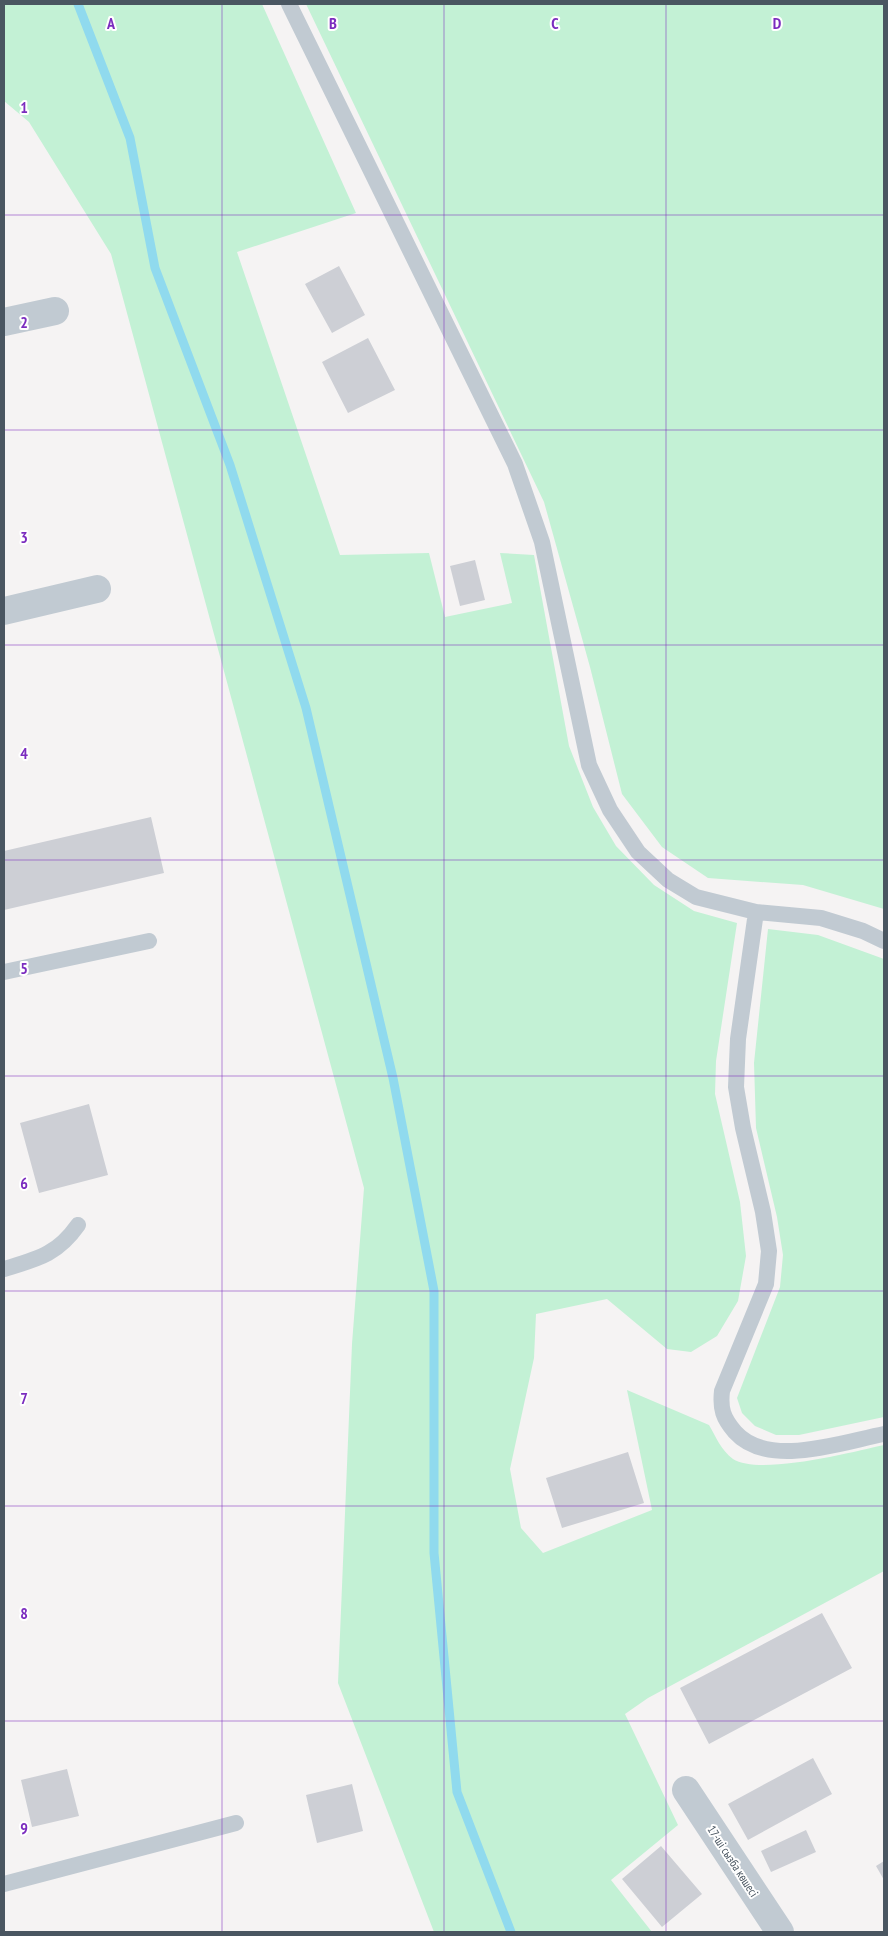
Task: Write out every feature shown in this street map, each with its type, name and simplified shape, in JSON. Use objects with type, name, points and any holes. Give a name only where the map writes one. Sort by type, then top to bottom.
[{"type":"street","points":[[4,322],[55,311]]},
{"type":"street","points":[[4,611],[97,589]]},
{"type":"street","name":"17-ші сызба көшесі","points":[[686,1790],[780,1932]]},
{"type":"lane","points":[[289,4],[515,464],[542,542],[589,765],[610,810],[638,852],[668,880],[696,897],[756,912],[821,918],[862,930],[884,940]]},
{"type":"lane","points":[[756,912],[738,1038],[736,1087],[743,1128],[763,1212],[769,1251],[766,1284],[722,1390],[720,1407],[725,1421],[741,1438],[761,1449],[791,1451],[884,1434]]},
{"type":"lane","points":[[4,972],[150,941]]},
{"type":"lane","points":[[4,1269],[46,1256],[67,1241],[78,1225]]},
{"type":"lane","points":[[4,1884],[236,1823]]},
{"type":"green space","points":[[4,4],[262,4],[356,213],[237,252],[340,555],[429,553],[445,617],[512,603],[500,553],[534,555],[569,746],[593,807],[616,846],[654,885],[694,911],[737,923],[716,1061],[715,1094],[740,1202],[746,1256],[738,1301],[717,1336],[691,1352],[667,1349],[607,1299],[536,1314],[534,1358],[510,1469],[521,1528],[543,1553],[652,1510],[627,1390],[709,1425],[725,1452],[733,1459],[746,1464],[784,1464],[807,1461],[884,1445],[884,1571],[648,1698],[625,1714],[678,1825],[611,1880],[652,1932],[434,1932],[338,1683],[352,1344],[364,1188],[111,254],[29,122],[4,101]]},
{"type":"green space","points":[[306,4],[884,4],[884,909],[803,885],[708,878],[662,847],[622,794],[590,667],[544,502]]},
{"type":"green space","points":[[768,929],[818,935],[884,959],[884,1417],[799,1435],[776,1435],[755,1426],[742,1413],[737,1398],[780,1287],[783,1255],[777,1217],[756,1128],[754,1063]]},
{"type":"building","points":[[339,266],[365,315],[332,333],[305,284]]},
{"type":"building","points":[[368,338],[395,390],[348,413],[322,362]]},
{"type":"building","points":[[475,560],[485,600],[460,606],[450,566]]},
{"type":"building","points":[[151,817],[164,873],[4,910],[4,851]]},
{"type":"building","points":[[89,1104],[108,1175],[39,1193],[20,1123]]},
{"type":"building","points":[[628,1452],[644,1503],[562,1528],[546,1478]]},
{"type":"building","points":[[822,1613],[852,1668],[709,1744],[680,1688]]},
{"type":"building","points":[[813,1758],[832,1794],[748,1840],[728,1804]]},
{"type":"building","points":[[67,1769],[79,1816],[32,1827],[21,1780]]},
{"type":"building","points":[[352,1784],[363,1831],[317,1843],[306,1795]]},
{"type":"building","points":[[806,1830],[816,1852],[771,1872],[761,1851]]},
{"type":"building","points":[[661,1846],[702,1894],[662,1927],[622,1879]]},
{"type":"building","points":[[884,1861],[884,1880],[876,1866]]},
{"type":"waterway","points":[[78,4],[130,138],[155,268],[230,465],[306,708],[393,1078],[434,1291],[434,1553],[457,1792],[511,1932]]}]
